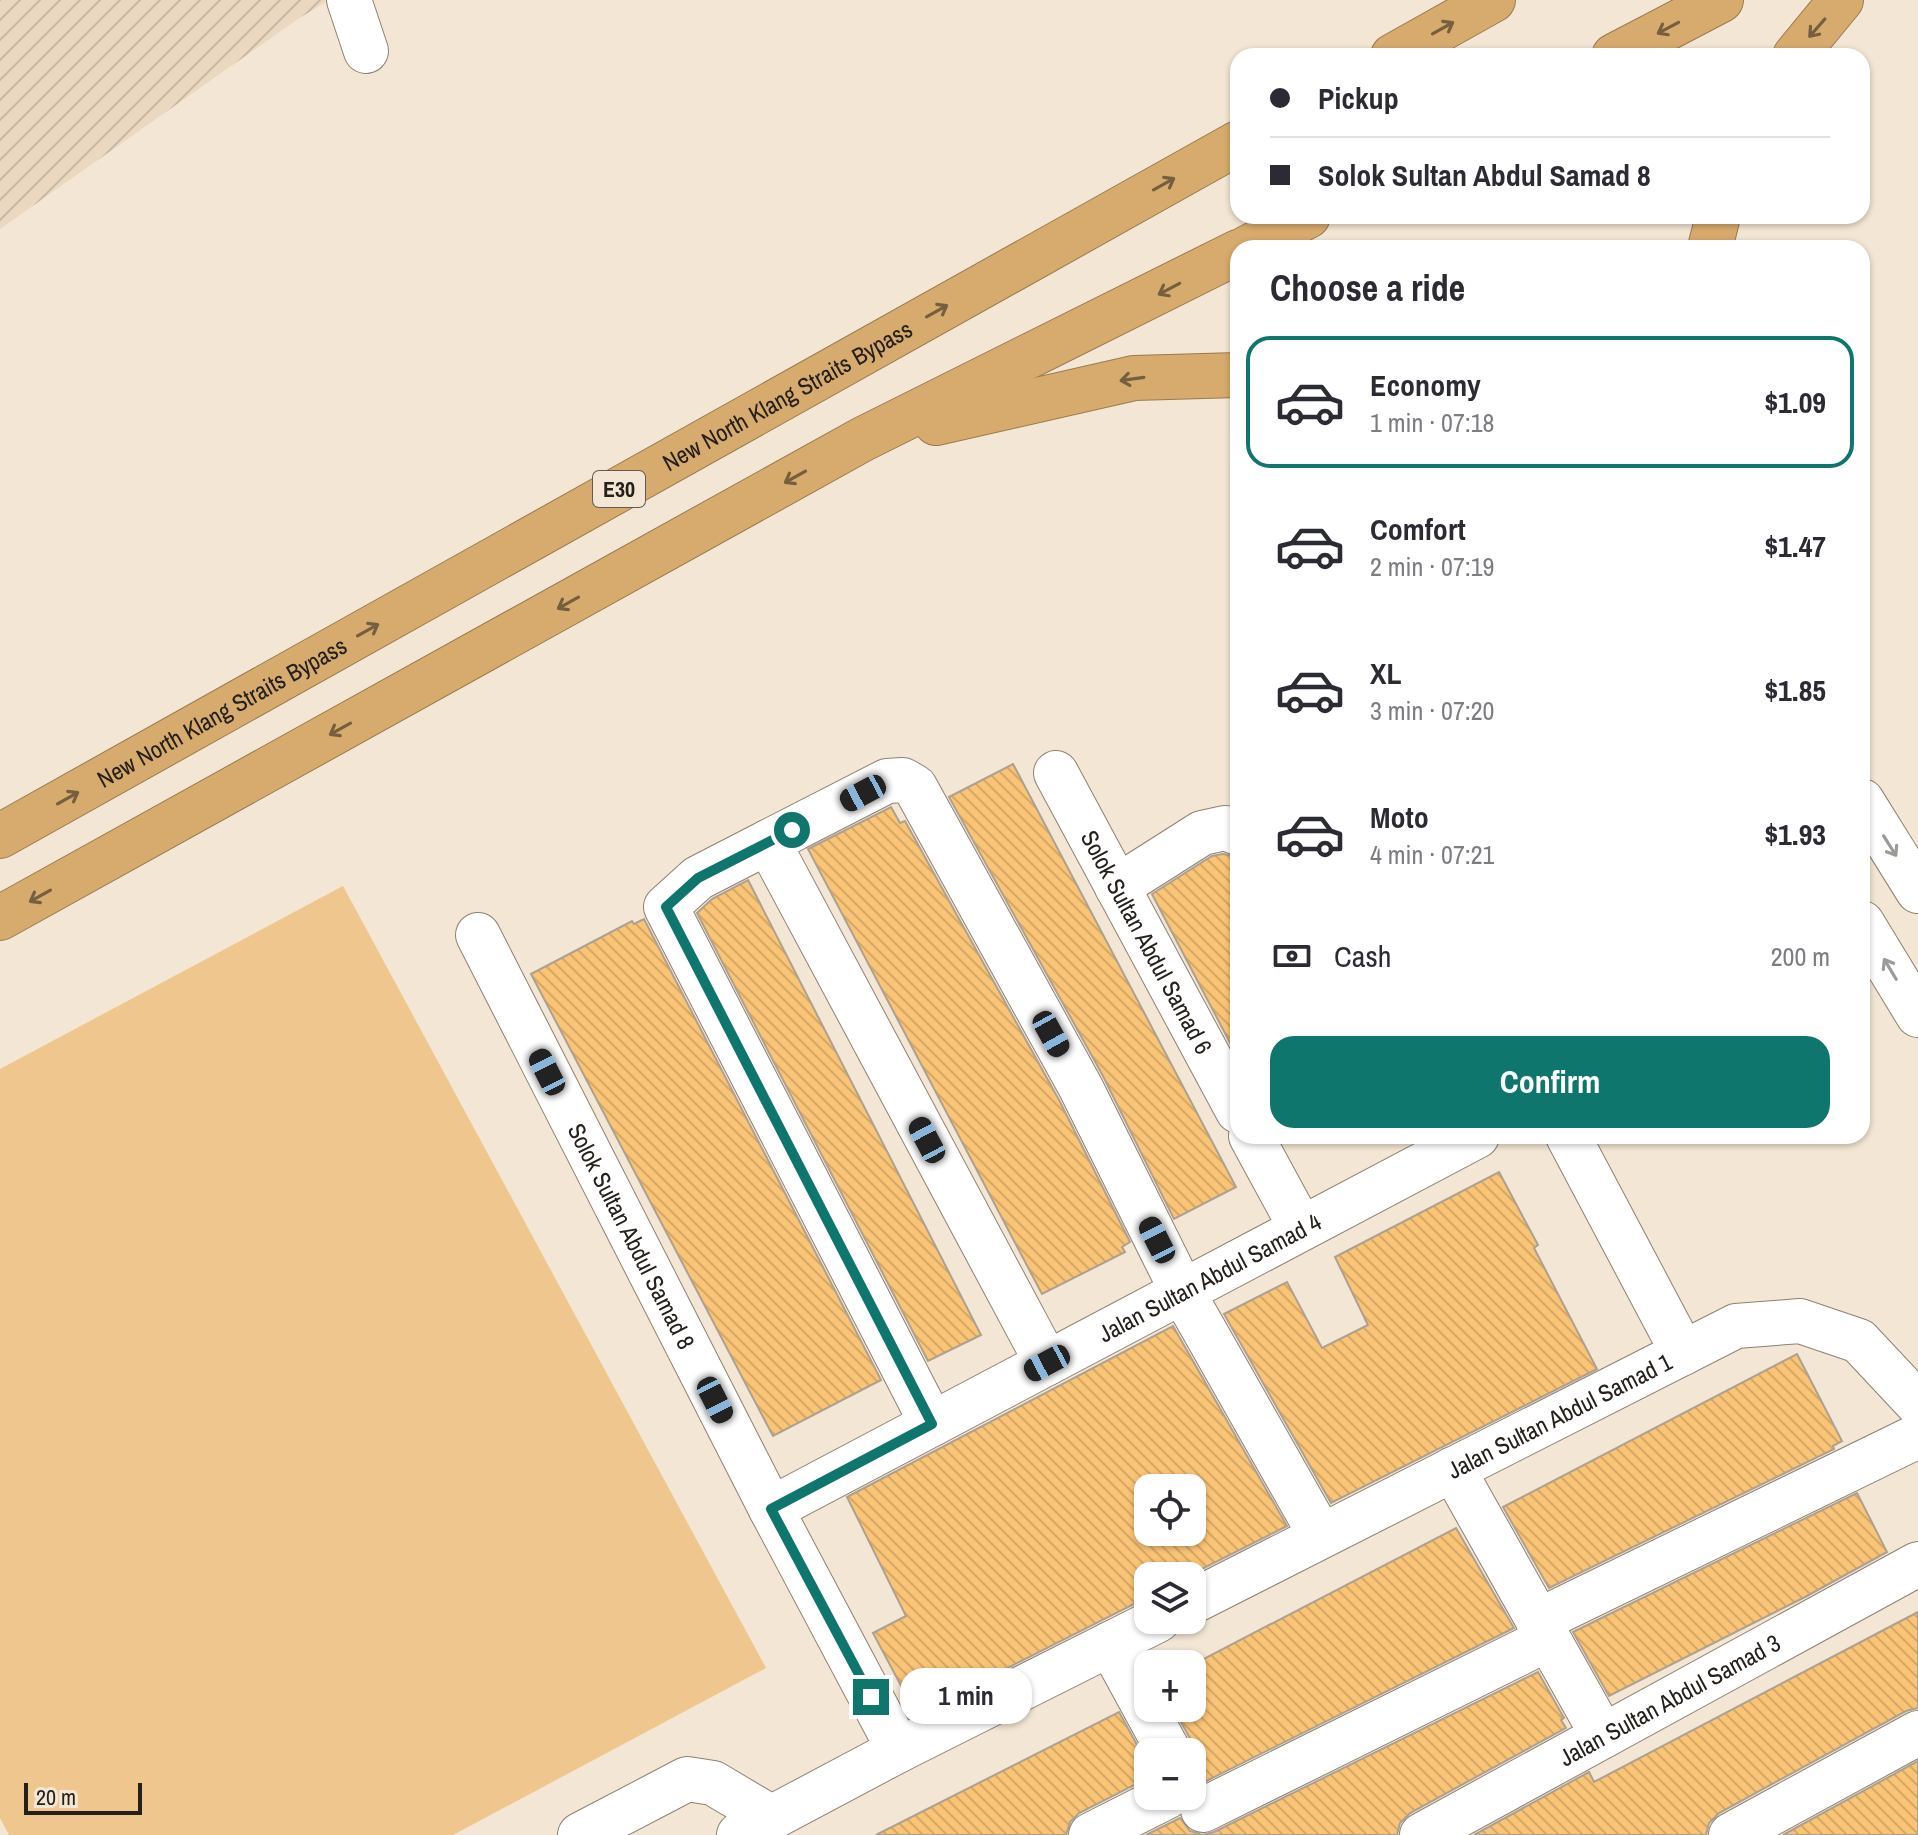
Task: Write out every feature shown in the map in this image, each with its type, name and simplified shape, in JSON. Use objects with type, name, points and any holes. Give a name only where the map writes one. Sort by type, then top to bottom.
[{"type":"highway","points":[[1407,48],[1493,0]]},
{"type":"highway","points":[[1629,48],[1721,0]]},
{"type":"highway","points":[[1802,48],[1841,0]]},
{"type":"highway","name":"New North Klang Straits Bypass","points":[[0,836],[1230,147]]},
{"type":"highway","points":[[1262,240],[1293,224]]},
{"type":"highway","points":[[0,918],[863,439],[1230,256]]},
{"type":"highway","points":[[863,439],[1134,378],[1230,375]]},
{"type":"street","points":[[349,0],[366,51]]},
{"type":"street","name":"Solok Sultan Abdul Samad 6","points":[[1056,773],[1230,1096]]},
{"type":"street","points":[[932,1424],[666,907],[698,878],[773,852],[887,781],[903,780],[915,787],[1081,1088],[1182,1291],[1321,1536]]},
{"type":"street","points":[[1870,814],[1918,891]]},
{"type":"street","points":[[1117,887],[1202,833],[1225,828],[1230,830]]},
{"type":"street","points":[[773,852],[1047,1363]]},
{"type":"street","name":"Solok Sultan Abdul Samad 8","points":[[478,935],[771,1509],[899,1750]]},
{"type":"street","points":[[1870,936],[1918,1015]]},
{"type":"street","points":[[1255,1144],[1301,1228]]},
{"type":"street","name":"Jalan Sultan Abdul Samad 4","points":[[771,1509],[1301,1228],[1413,1151],[1443,1144]]},
{"type":"street","points":[[1572,1144],[1683,1353]]},
{"type":"street","name":"Jalan Sultan Abdul Samad 1","points":[[1206,1595],[1736,1326],[1800,1321],[1859,1341],[1918,1404]]},
{"type":"street","points":[[1206,1802],[1918,1436]]},
{"type":"street","points":[[1453,1469],[1603,1736]]},
{"type":"street","name":"Jalan Sultan Abdul Samad 3","points":[[1422,1835],[1918,1564]]},
{"type":"street","points":[[580,1835],[687,1779],[713,1783],[756,1826],[1134,1632]]},
{"type":"street","points":[[1110,1644],[1161,1738]]},
{"type":"street","points":[[1731,1835],[1918,1733]]},
{"type":"street","points":[[1091,1835],[1187,1810]]},
{"type":"shaded area","points":[[0,0],[329,0],[0,229]]},
{"type":"shaded area","points":[[343,886],[766,1668],[453,1835],[9,1835],[0,1818],[0,1069]]},
{"type":"building","points":[[1013,764],[1236,1187],[1174,1219],[1103,1076],[949,797]]},
{"type":"building","points":[[891,807],[900,823],[905,821],[1059,1100],[1130,1242],[1122,1247],[1125,1252],[1042,1294],[808,849]]},
{"type":"building","points":[[1230,855],[1230,1043],[1152,894],[1212,856]]},
{"type":"building","points":[[748,880],[981,1335],[928,1361],[697,913],[712,899]]},
{"type":"building","points":[[644,919],[881,1380],[773,1436],[531,974],[632,921],[634,924]]},
{"type":"building","points":[[1499,1172],[1538,1245],[1534,1248],[1597,1369],[1331,1503],[1224,1314],[1287,1282],[1322,1348],[1368,1325],[1335,1257]]},
{"type":"building","points":[[1173,1326],[1287,1526],[1206,1567],[1206,1562],[1134,1562],[1134,1604],[916,1714],[873,1633],[906,1616],[847,1497]]},
{"type":"building","points":[[1797,1354],[1842,1441],[1833,1446],[1834,1449],[1549,1588],[1503,1507]]},
{"type":"building","points":[[1857,1493],[1887,1552],[1609,1696],[1573,1632]]},
{"type":"building","points":[[1456,1528],[1514,1628],[1206,1781],[1206,1738],[1190,1738],[1181,1722],[1206,1722],[1206,1658]]},
{"type":"building","points":[[1918,1612],[1918,1708],[1906,1711],[1719,1813],[1709,1823],[1706,1835],[1474,1835],[1589,1772],[1594,1782]]},
{"type":"building","points":[[1538,1672],[1564,1718],[1561,1720],[1566,1728],[1410,1813],[1400,1823],[1397,1835],[1202,1835],[1214,1832]]},
{"type":"building","points":[[1119,1712],[1134,1739],[1134,1785],[1079,1813],[1070,1822],[1066,1835],[876,1835]]},
{"type":"building","points":[[1918,1761],[1918,1835],[1783,1835]]},
{"type":"building","points":[[1180,1818],[1190,1831],[1202,1835],[1146,1835]]},
{"type":"route","points":[[792,830],[698,878],[666,907],[932,1424],[771,1509],[871,1697]]}]
